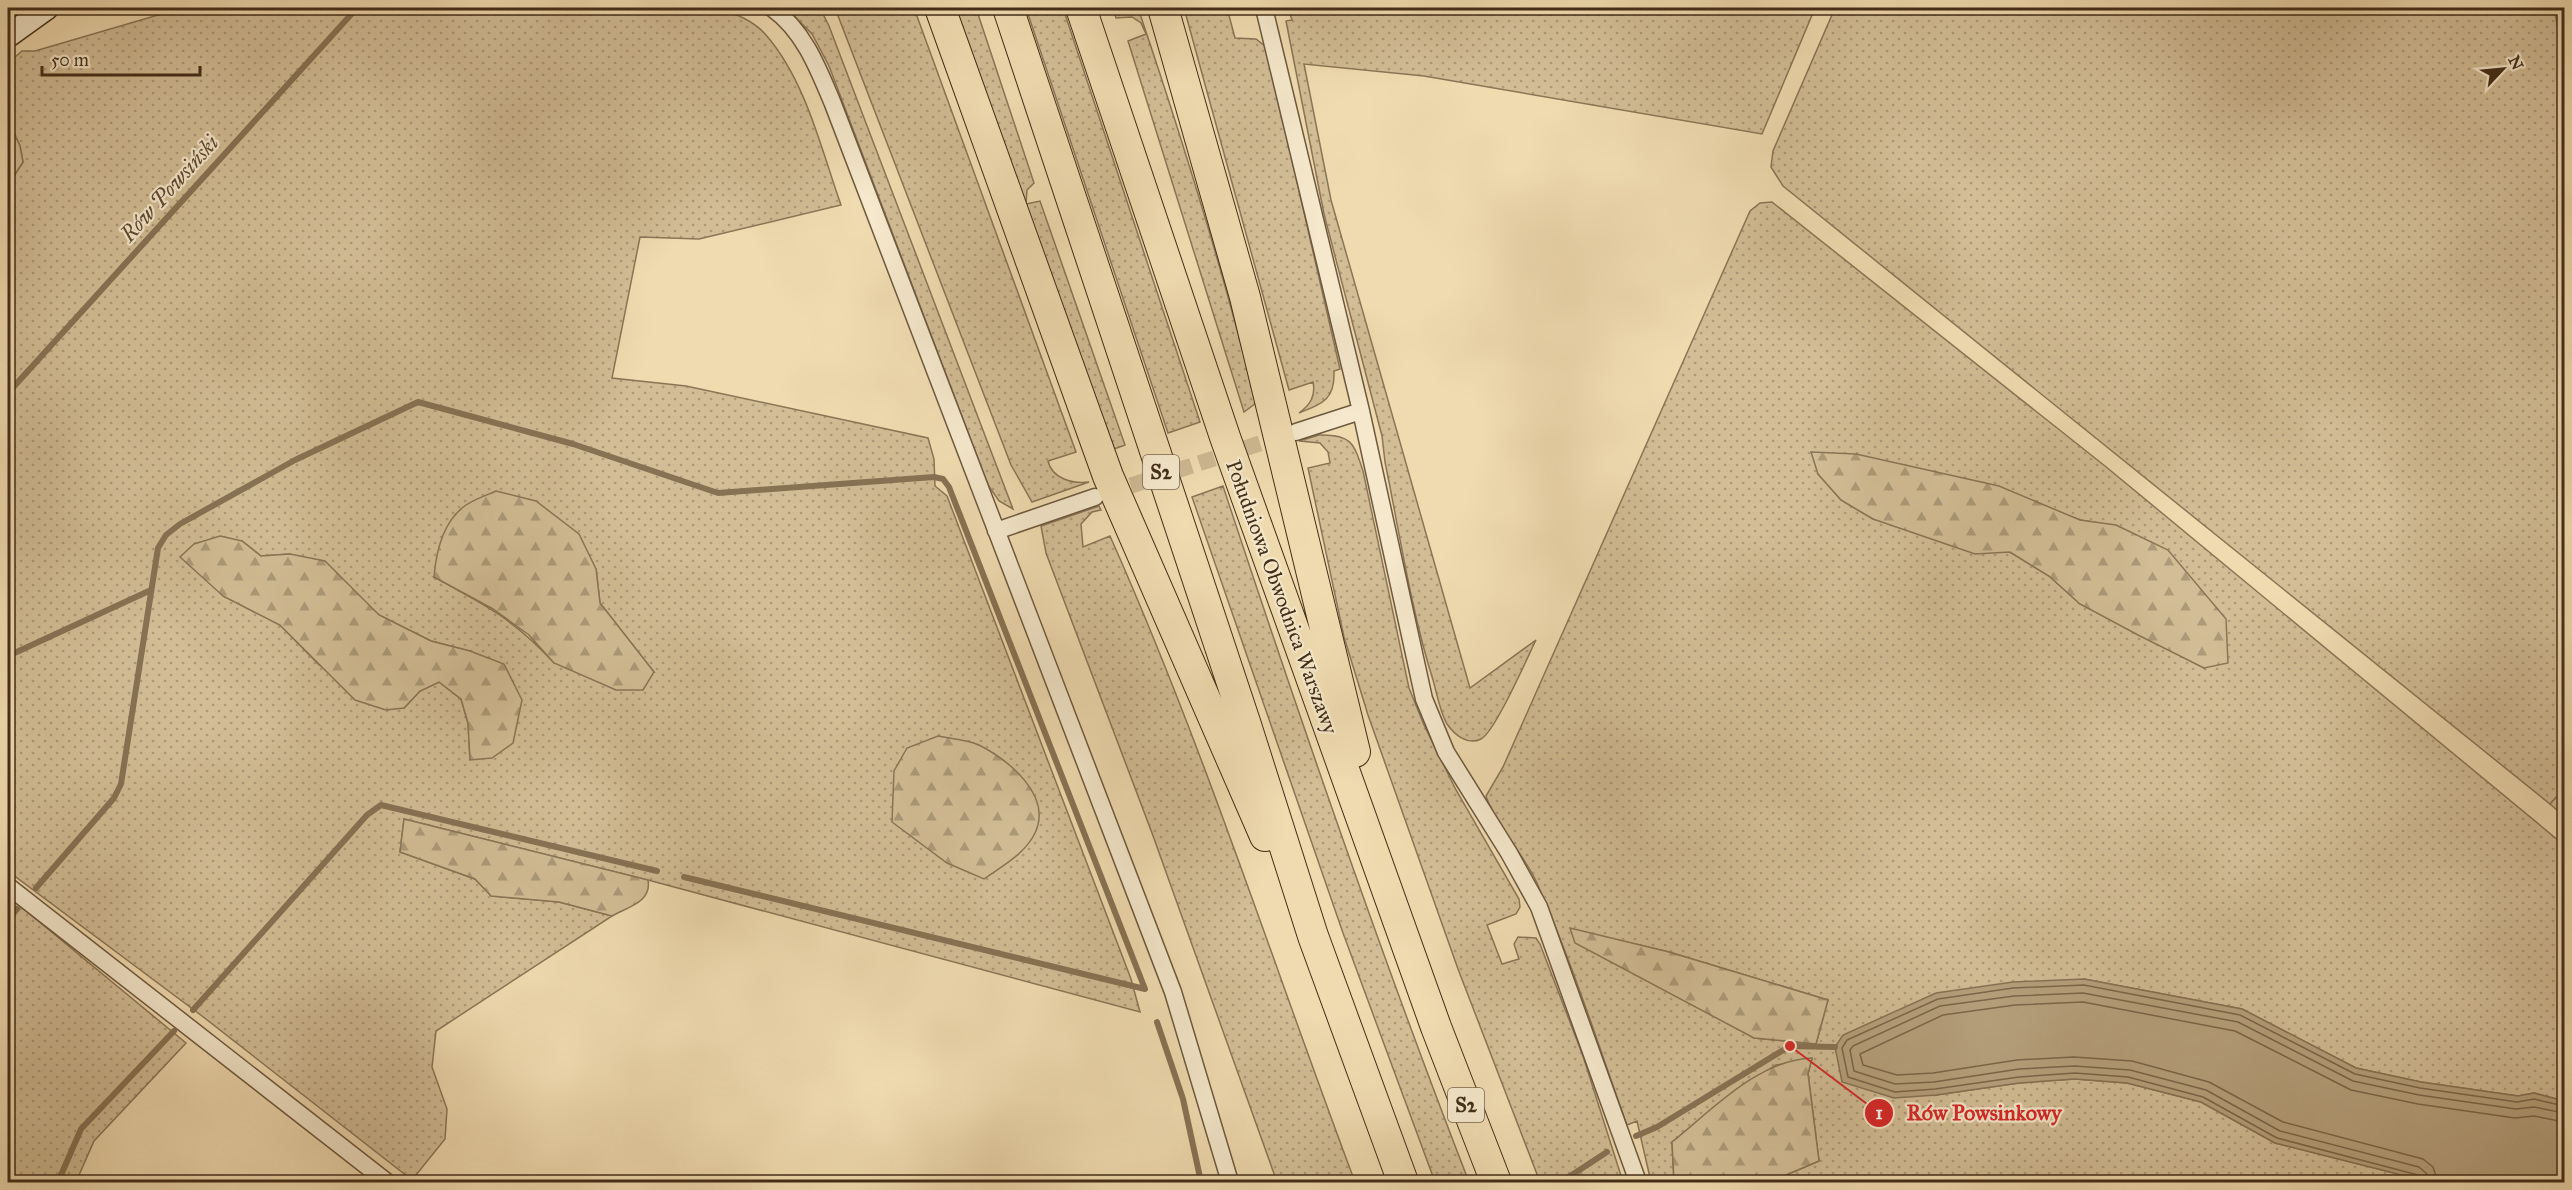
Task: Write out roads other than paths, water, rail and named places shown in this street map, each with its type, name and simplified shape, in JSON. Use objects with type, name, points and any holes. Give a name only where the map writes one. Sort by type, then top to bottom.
[{"type":"highway","points":[[939,8],[1119,503],[1252,811],[1313,936]]},
{"type":"highway","name":"S2","points":[[1008,8],[1246,725],[1313,936],[1404,1182]]},
{"type":"highway","name":"Południowa Obwodnica Warszawy","points":[[1081,8],[1225,437],[1385,884],[1496,1182]]},
{"type":"highway","points":[[1163,8],[1259,353],[1385,884]]},
{"type":"main road","points":[[8,36],[47,8]]},
{"type":"street","points":[[772,8],[801,38],[818,67],[1173,993],[1230,1182]]},
{"type":"street","points":[[1263,8],[1361,411],[1424,699],[1446,752],[1509,853],[1539,908],[1638,1182]]},
{"type":"street","points":[[1296,432],[1361,411]]},
{"type":"street","points":[[996,531],[1095,497]]},
{"type":"street","points":[[8,886],[387,1182]]},
{"type":"water","points":[[2564,8],[2564,55],[2558,32]]},
{"type":"water","points":[[2084,979],[2242,1009],[2356,1068],[2421,1082],[2518,1096],[2534,1093],[2564,1101],[2564,1182],[2423,1182],[2275,1143],[2201,1102],[2127,1083],[2075,1079],[2019,1083],[1936,1095],[1894,1098],[1842,1082],[1835,1047],[1843,1035],[1936,993],[2013,982]]},
{"type":"waterway","name":"Rów Powsiński","points":[[8,393],[357,8]]},
{"type":"waterway","points":[[36,888],[114,798],[121,784],[158,548],[166,535],[180,524],[295,460],[418,402],[573,444],[718,493],[934,477],[943,479],[949,487],[1145,989],[684,877]]},
{"type":"waterway","points":[[8,656],[151,590]]},
{"type":"waterway","points":[[193,1010],[367,815],[381,805],[657,871]]},
{"type":"waterway","points":[[8,920],[17,909]]},
{"type":"waterway","points":[[1157,1022],[1183,1099],[1201,1182]]},
{"type":"waterway","points":[[58,1182],[81,1129],[174,1031]]},
{"type":"waterway","points":[[1636,1136],[1657,1127],[1790,1046],[1835,1047]]},
{"type":"waterway","points":[[1561,1182],[1607,1152]]},
{"type":"tunnel","points":[[1108,493],[1286,435]]},
{"type":"place","name":"Rów Powsinkowy","points":[[1790,1046]]}]
